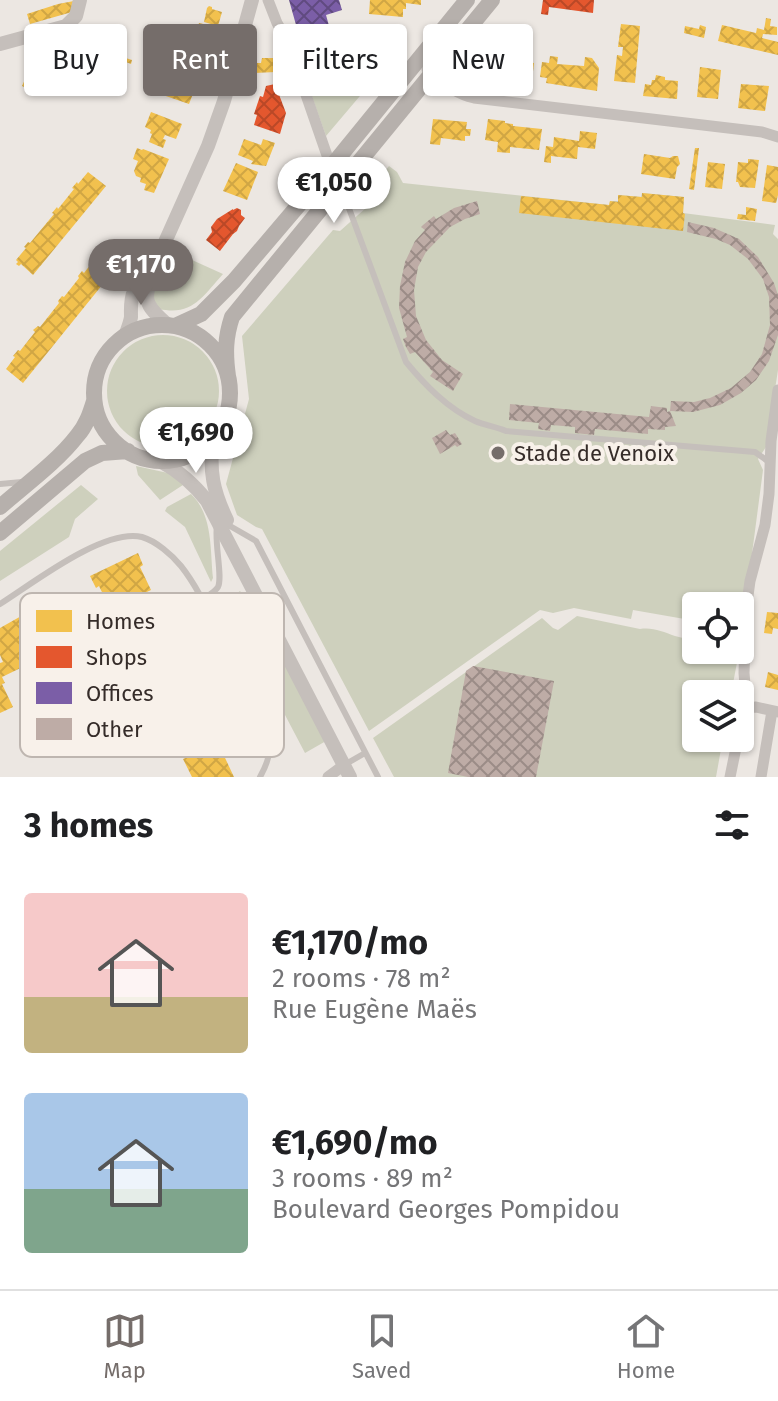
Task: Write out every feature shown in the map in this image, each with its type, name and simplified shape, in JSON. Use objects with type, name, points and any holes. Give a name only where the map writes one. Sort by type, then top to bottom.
[{"type":"main road","points":[[473,24],[492,0]]},
{"type":"main road","points":[[423,85],[232,317],[225,352],[231,390],[228,411],[213,440],[190,455],[171,461],[140,457],[119,445],[103,428],[96,410],[95,382],[104,358],[125,336],[146,327],[172,326],[201,314],[217,300],[331,167],[418,61],[460,4]]},
{"type":"main road","points":[[172,326],[202,337],[211,345],[228,376]]},
{"type":"main road","points":[[0,507],[78,436],[95,400]]},
{"type":"main road","points":[[0,533],[85,461],[102,453],[128,451]]},
{"type":"street","points":[[0,44],[66,26],[76,16],[80,0]]},
{"type":"street","points":[[172,326],[153,312],[145,297],[157,268],[159,253],[208,146],[252,0]]},
{"type":"street","points":[[268,0],[287,40],[331,167]]},
{"type":"street","points":[[418,61],[423,65]]},
{"type":"street","points":[[465,96],[762,132],[778,137]]},
{"type":"street","points":[[125,336],[134,289],[159,253]]},
{"type":"street","points":[[745,680],[746,610],[750,581],[765,525],[778,390]]},
{"type":"street","points":[[213,440],[210,463],[212,479],[224,524]]},
{"type":"street","points":[[160,461],[196,486],[224,524],[261,593]]},
{"type":"street","points":[[284,636],[361,777]]},
{"type":"street","points":[[754,707],[775,711],[761,777]]},
{"type":"street","points":[[730,777],[735,752]]},
{"type":"street","points":[[328,777],[353,764]]},
{"type":"lane","points":[[334,193],[347,203],[406,362],[453,408],[475,421],[506,431],[755,452],[769,462]]},
{"type":"lane","points":[[0,484],[30,481]]},
{"type":"lane","points":[[212,593],[218,586],[219,570],[215,537],[224,524]]},
{"type":"lane","points":[[0,604],[81,552],[123,537],[142,537],[157,545],[184,569],[198,593]]},
{"type":"lane","points":[[260,777],[267,757]]},
{"type":"lane","points":[[353,764],[378,777]]},
{"type":"green space","points":[[312,96],[360,96],[326,136]]},
{"type":"green space","name":"Stade de Venoix","points":[[389,166],[403,183],[609,205],[610,201],[618,201],[618,195],[641,197],[642,193],[684,197],[683,213],[775,225],[773,234],[778,239],[778,370],[766,447],[758,459],[763,470],[747,592],[682,592],[682,619],[633,610],[631,619],[574,608],[553,613],[540,610],[369,731],[262,529],[237,515],[226,484],[249,399],[242,336],[333,230],[340,231],[367,207],[362,192],[369,190]]},
{"type":"green space","points":[[181,255],[223,274],[189,307],[159,309],[151,296],[154,287],[168,260]]},
{"type":"green space","points":[[163,335],[185,339],[203,351],[215,369],[219,391],[215,413],[203,431],[185,443],[163,447],[141,443],[123,431],[111,413],[107,391],[111,369],[123,351],[141,339]]},
{"type":"green space","points":[[136,466],[168,473],[186,483],[160,500],[138,475]]},
{"type":"green space","points":[[81,485],[98,499],[75,519],[69,537],[0,581],[0,551]]},
{"type":"green space","points":[[191,494],[207,522],[211,544],[211,582],[185,527],[165,511]]},
{"type":"green space","points":[[577,616],[654,629],[682,638],[682,664],[737,664],[734,680],[682,680],[682,752],[720,752],[716,777],[394,777],[373,738],[542,618],[558,630]]},
{"type":"green space","points":[[284,659],[326,741],[305,753],[284,713]]},
{"type":"building: Homes","points":[[370,0],[421,0],[421,5],[406,3],[403,17],[369,14]]},
{"type":"building: Homes","points":[[74,1],[72,12],[30,24],[27,14]]},
{"type":"building: Homes","points":[[209,6],[222,12],[219,24],[204,22]]},
{"type":"building: Homes","points":[[766,18],[771,19],[770,26],[777,27],[777,35],[763,34],[762,38],[778,42],[778,55],[718,41],[722,25],[756,33],[757,28],[764,30]]},
{"type":"building: Homes","points":[[621,24],[640,26],[635,83],[614,81],[617,55],[622,56],[623,47],[618,47]]},
{"type":"building: Homes","points":[[700,25],[706,27],[704,38],[684,33],[685,26],[699,29]]},
{"type":"building: Homes","points":[[550,56],[558,57],[557,64],[584,66],[585,57],[592,58],[599,68],[597,91],[546,83],[547,78],[540,77],[542,62],[549,63]]},
{"type":"building: Homes","points":[[262,58],[273,58],[273,72],[257,73],[257,63],[261,63]]},
{"type":"building: Homes","points":[[700,67],[721,70],[718,99],[697,97]]},
{"type":"building: Homes","points":[[656,75],[665,77],[665,80],[678,81],[677,99],[643,96],[645,84],[651,85]]},
{"type":"building: Homes","points":[[741,84],[769,86],[765,111],[738,108]]},
{"type":"building: Homes","points":[[166,96],[192,96],[189,104]]},
{"type":"building: Homes","points":[[151,112],[182,124],[176,139],[165,135],[163,148],[149,142],[151,130],[145,127]]},
{"type":"building: Homes","points":[[433,119],[467,122],[466,129],[471,129],[470,136],[465,136],[465,141],[441,138],[440,145],[430,144]]},
{"type":"building: Homes","points":[[488,119],[542,129],[539,150],[510,147],[510,153],[497,152],[498,142],[485,140]]},
{"type":"building: Homes","points":[[580,131],[597,133],[595,149],[578,147],[577,159],[551,156],[551,163],[544,162],[546,146],[553,147],[554,137],[579,141]]},
{"type":"building: Homes","points":[[244,139],[261,145],[263,139],[275,143],[266,166],[251,164],[253,161],[238,155]]},
{"type":"building: Homes","points":[[137,148],[169,159],[154,193],[144,190],[146,184],[140,182],[141,178],[134,171],[138,161],[133,159]]},
{"type":"building: Homes","points":[[695,148],[699,148],[694,190],[689,189]]},
{"type":"building: Homes","points":[[644,154],[670,158],[678,156],[680,164],[675,179],[641,174]]},
{"type":"building: Homes","points":[[748,159],[759,160],[755,188],[740,187],[736,182],[738,162],[748,163]]},
{"type":"building: Homes","points":[[708,162],[725,164],[722,189],[705,187]]},
{"type":"building: Homes","points":[[236,163],[258,172],[247,200],[223,191]]},
{"type":"building: Homes","points":[[767,165],[778,167],[776,203],[762,201]]},
{"type":"building: Homes","points":[[88,172],[106,186],[33,275],[21,264],[16,264],[24,247]]},
{"type":"building: Homes","points":[[642,193],[684,197],[683,231],[519,213],[521,196],[609,205],[610,201],[618,202],[618,195],[642,197]]},
{"type":"building: Homes","points":[[746,207],[757,209],[755,221],[737,219],[738,214],[746,215]]},
{"type":"building: Homes","points":[[94,260],[111,274],[23,383],[6,369],[13,356]]},
{"type":"building: Homes","points":[[138,553],[143,565],[140,567],[151,590],[145,593],[102,593],[90,576]]},
{"type":"building: Homes","points":[[767,612],[778,613],[778,629],[773,628],[772,634],[764,633]]},
{"type":"building: Homes","points":[[20,617],[20,668],[2,677],[5,683],[2,684],[13,707],[0,713],[0,663],[3,662],[0,628]]},
{"type":"building: Homes","points":[[768,672],[778,675],[778,690],[765,687]]},
{"type":"building: Homes","points":[[225,757],[234,777],[192,777],[183,759]]},
{"type":"building: Shops","points":[[543,0],[594,0],[593,13],[549,7],[548,15],[541,14]]},
{"type":"building: Shops","points":[[273,84],[273,96],[280,96],[286,113],[280,134],[254,125],[257,115],[254,114],[266,86]]},
{"type":"building: Shops","points":[[237,208],[245,218],[220,251],[206,240],[212,232],[211,227],[217,219]]},
{"type":"building: Offices","points":[[289,0],[339,0],[342,10],[326,15],[328,24],[296,24]]},
{"type":"building: Other","points":[[477,201],[480,214],[450,227],[426,252],[418,267],[414,290],[416,316],[426,340],[442,360],[463,374],[453,391],[430,376],[433,372],[415,352],[410,354],[406,347],[403,339],[407,337],[399,308],[400,286],[405,262],[415,241],[425,230],[421,227],[434,216],[436,219],[454,208]]},
{"type":"building: Other","points":[[688,222],[714,228],[739,239],[758,257],[778,295],[778,335],[769,361],[756,380],[741,393],[720,405],[693,412],[670,411],[671,401],[694,402],[710,398],[731,388],[750,372],[762,354],[770,325],[769,297],[763,279],[748,259],[730,245],[687,232]]},
{"type":"building: Other","points":[[510,404],[649,417],[651,406],[670,411],[676,426],[665,427],[665,430],[648,429],[648,434],[595,429],[594,435],[575,433],[575,427],[551,425],[550,431],[538,429],[539,423],[509,420]]},
{"type":"building: Other","points":[[446,430],[450,435],[455,433],[462,444],[440,454],[432,438]]},
{"type":"building: Other","points":[[473,666],[554,681],[536,777],[468,777],[448,773],[466,671]]},
{"type":"place","name":"Stade de Venoix","points":[[498,453]]}]
